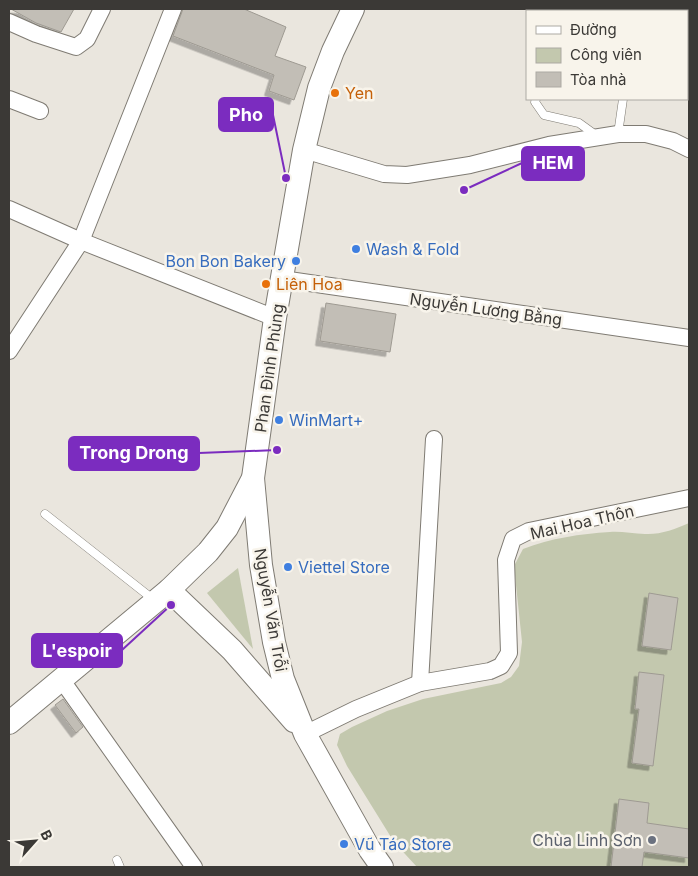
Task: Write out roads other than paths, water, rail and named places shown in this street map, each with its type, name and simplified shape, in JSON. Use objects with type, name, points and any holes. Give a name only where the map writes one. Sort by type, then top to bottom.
[{"type":"main road","name":"Phan Đình Phùng","points":[[9,723],[162,595],[208,552],[227,528],[254,478],[275,318],[304,150],[320,88],[333,51],[353,9]]},
{"type":"main road","name":"Nguyễn Văn Trỗi","points":[[254,478],[261,565],[274,642],[283,679],[305,734],[370,850],[382,867]]},
{"type":"main road","points":[[162,595],[232,650],[305,734]]},
{"type":"street","points":[[9,22],[36,34],[76,47],[87,39],[102,9]]},
{"type":"street","points":[[9,352],[81,241],[173,9]]},
{"type":"street","points":[[9,99],[40,111]]},
{"type":"street","points":[[304,150],[384,174],[406,175],[470,165],[549,145],[618,134],[646,134],[673,141],[689,149]]},
{"type":"street","points":[[9,209],[81,241],[275,318]]},
{"type":"street","name":"Nguyễn Lương Bằng","points":[[282,279],[689,338]]},
{"type":"street","points":[[420,683],[434,439]]},
{"type":"street","name":"Mai Hoa Thôn","points":[[305,734],[356,709],[420,683],[490,671],[501,666],[509,653],[506,560],[512,539],[529,531],[689,498]]},
{"type":"street","points":[[60,680],[194,867]]},
{"type":"lane","points":[[536,100],[535,102],[544,115],[579,123],[599,137]]},
{"type":"lane","points":[[618,134],[623,100]]},
{"type":"lane","points":[[45,514],[162,595]]},
{"type":"place","name":"Yen","points":[[335,93]]},
{"type":"place","name":"Pho","points":[[286,178]]},
{"type":"place","name":"HEM","points":[[464,190]]},
{"type":"place","name":"Wash & Fold","points":[[356,249]]},
{"type":"place","name":"Bon Bon Bakery","points":[[296,261]]},
{"type":"place","name":"Liên Hoa","points":[[266,284]]},
{"type":"place","name":"WinMart+","points":[[279,420]]},
{"type":"place","name":"Trong Drong","points":[[277,450]]},
{"type":"place","name":"Viettel Store","points":[[288,567]]},
{"type":"place","name":"L'espoir","points":[[171,605]]},
{"type":"place","name":"Chùa Linh Sơn","points":[[652,840]]},
{"type":"place","name":"Vũ Táo Store","points":[[344,844]]}]
